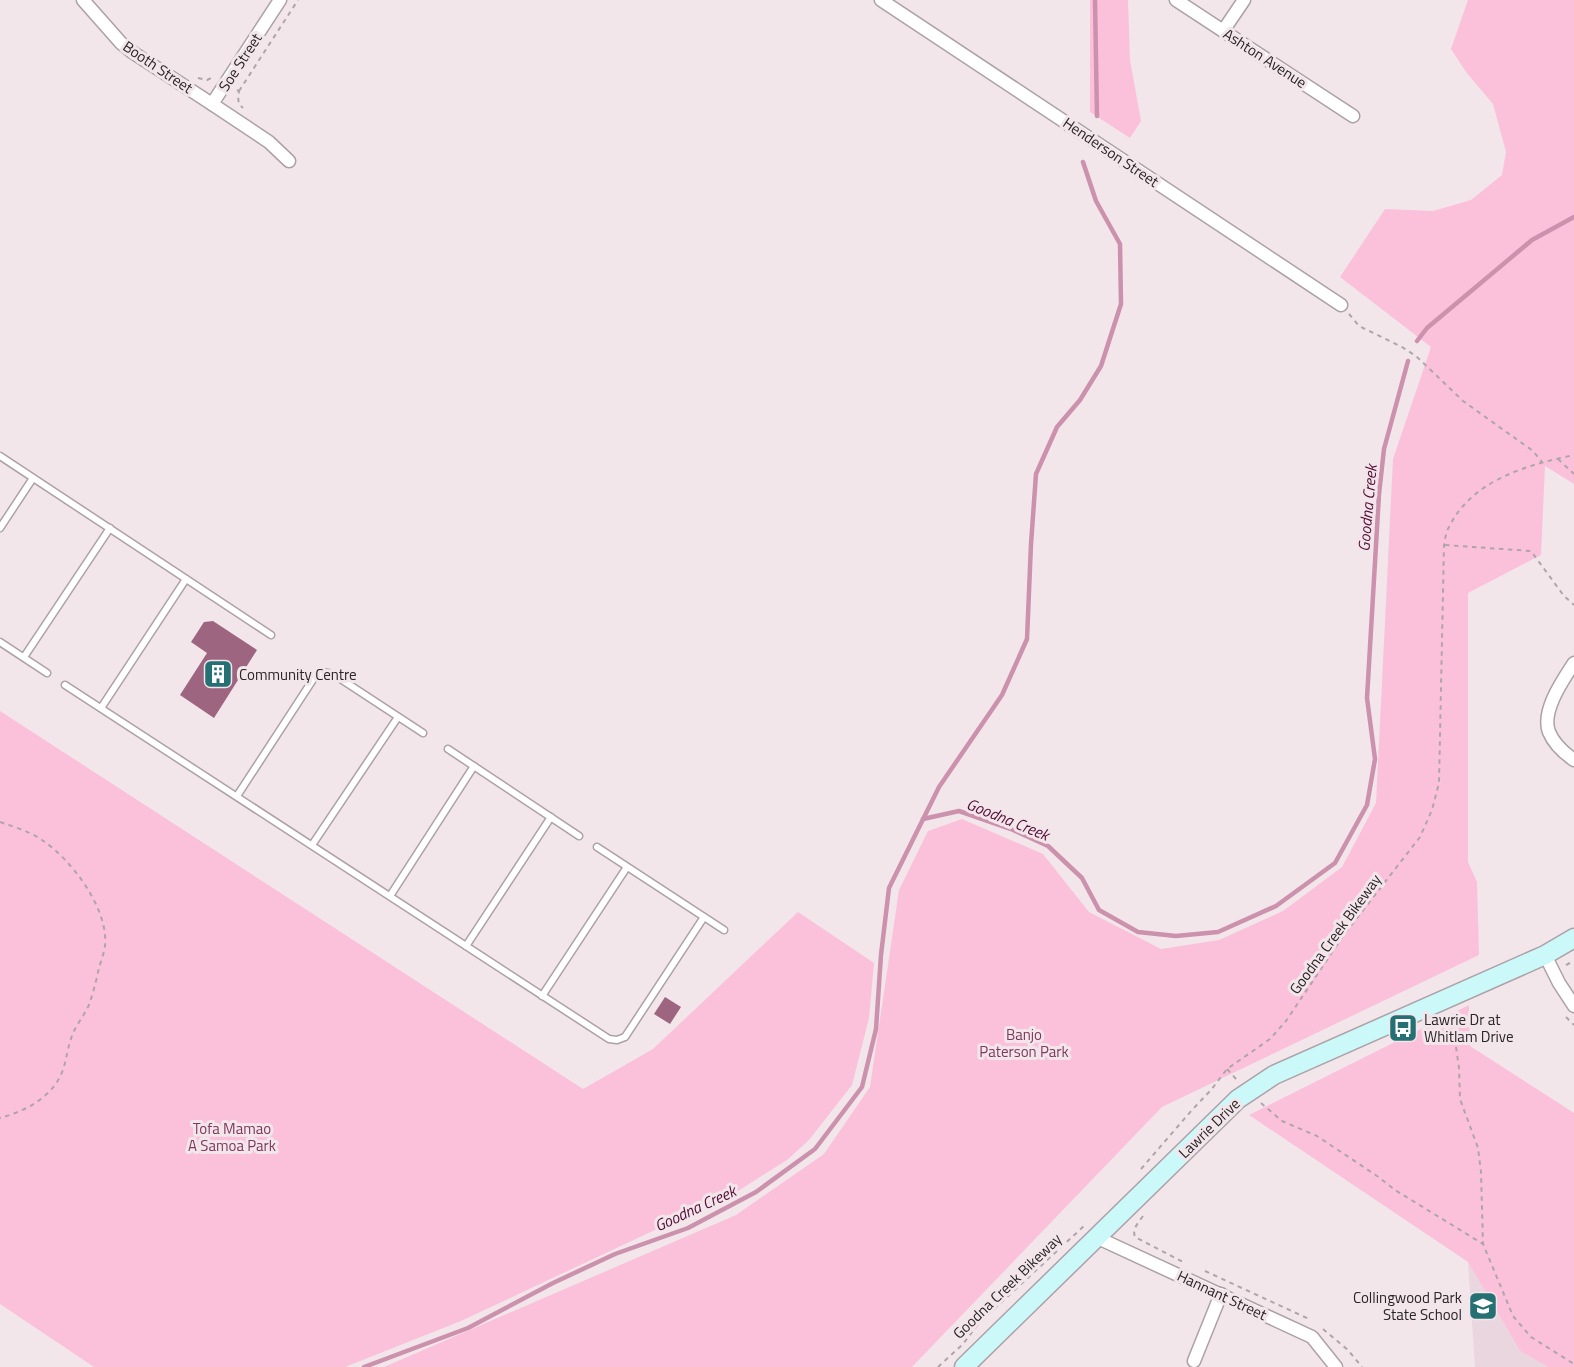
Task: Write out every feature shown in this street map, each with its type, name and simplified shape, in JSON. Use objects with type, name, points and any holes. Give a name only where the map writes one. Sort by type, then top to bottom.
[{"type":"street","name":"Booth Street","points":[[83,0],[126,48],[212,104]]},
{"type":"street","name":"Soe Street","points":[[280,0],[212,104],[269,142],[289,161]]},
{"type":"street","name":"Henderson Street","points":[[881,0],[1341,305]]},
{"type":"street","name":"Ashton Avenue","points":[[1176,0],[1353,116]]},
{"type":"street","points":[[1223,31],[1244,0]]},
{"type":"street","points":[[1574,663],[1557,690],[1548,717],[1549,732],[1561,750],[1574,760]]},
{"type":"street","name":"Lawrie Drive","points":[[964,1367],[1238,1099],[1274,1075],[1545,955],[1574,938]]},
{"type":"street","points":[[1545,955],[1559,984],[1574,1006]]},
{"type":"street","name":"Hannant Street","points":[[1098,1238],[1312,1337],[1336,1367]]},
{"type":"street","points":[[1194,1361],[1221,1294]]},
{"type":"lane","points":[[0,456],[271,635]]},
{"type":"lane","points":[[0,528],[33,478]]},
{"type":"lane","points":[[24,657],[110,528]]},
{"type":"lane","points":[[101,708],[186,579]]},
{"type":"lane","points":[[0,642],[47,673]]},
{"type":"lane","points":[[237,796],[314,678],[322,672],[333,674],[423,733]]},
{"type":"lane","points":[[65,685],[609,1040],[622,1039],[704,917]]},
{"type":"lane","points":[[312,845],[398,717]]},
{"type":"lane","points":[[448,749],[579,836]]},
{"type":"lane","points":[[390,896],[474,766]]},
{"type":"lane","points":[[466,946],[551,817]]},
{"type":"lane","points":[[597,847],[724,930]]},
{"type":"lane","points":[[542,996],[627,867]]},
{"type":"path","points":[[245,109],[239,104],[239,91],[298,0]]},
{"type":"path","points":[[198,78],[207,80],[215,75],[239,91]]},
{"type":"path","points":[[1341,305],[1359,326],[1416,356],[1463,401],[1533,451],[1542,462]]},
{"type":"path","name":"Goodna Creek Bikeway","points":[[1141,1170],[1227,1070],[1270,1039],[1286,1021],[1343,936],[1420,837],[1432,810],[1438,783],[1444,545],[1448,528],[1473,494],[1521,468],[1574,455]]},
{"type":"path","points":[[1558,459],[1574,474]]},
{"type":"path","points":[[1444,545],[1531,551],[1564,596],[1574,605]]},
{"type":"path","points":[[0,822],[20,828],[42,840],[79,877],[93,898],[104,926],[105,946],[87,1008],[73,1033],[63,1071],[55,1085],[32,1106],[0,1118]]},
{"type":"path","points":[[1458,1005],[1456,1047],[1460,1099],[1478,1148],[1483,1244],[1513,1316],[1531,1337],[1574,1364]]},
{"type":"path","points":[[1248,1092],[1282,1121],[1317,1136],[1395,1190],[1483,1244]]},
{"type":"path","points":[[1133,1202],[1145,1214],[1134,1229],[1135,1237],[1184,1262]]},
{"type":"path","name":"Goodna Creek Bikeway","points":[[938,1367],[963,1344],[979,1323],[1091,1219]]},
{"type":"path","points":[[1204,1271],[1310,1320]]},
{"type":"path","points":[[1320,1327],[1348,1350],[1362,1367]]},
{"type":"shaded area","name":"Collingwood Park State School","points":[[1468,1262],[1520,1351],[1548,1367],[1475,1367]]},
{"type":"green space","points":[[1090,0],[1128,0],[1130,60],[1141,121],[1130,138],[1090,112]]},
{"type":"green space","name":"Banjo Paterson Park","points":[[1468,0],[1574,0],[1574,484],[1545,466],[1541,555],[1468,593],[1468,862],[1477,882],[1479,955],[1162,1107],[912,1367],[384,1367],[736,1215],[824,1154],[870,1087],[899,890],[928,831],[962,819],[1043,854],[1089,912],[1161,949],[1219,940],[1283,911],[1342,867],[1376,803],[1393,459],[1431,347],[1340,277],[1385,209],[1433,211],[1471,200],[1502,175],[1506,152],[1493,104],[1466,72],[1451,49]]},
{"type":"green space","name":"Tofa Mamao A Samoa Park","points":[[0,711],[583,1089],[653,1049],[798,912],[874,963],[869,1018],[852,1085],[809,1140],[787,1160],[738,1191],[461,1321],[345,1367],[94,1367],[0,1304]]},
{"type":"green space","points":[[1469,1005],[1470,1046],[1574,1113],[1574,1367],[1548,1367],[1520,1351],[1468,1262],[1249,1115]]},
{"type":"building","name":"Community Centre","points":[[213,621],[257,650],[214,718],[180,695],[207,653],[191,642],[204,622]]},
{"type":"building","points":[[665,997],[681,1007],[670,1024],[654,1014]]},
{"type":"waterway","points":[[1095,0],[1097,116]]},
{"type":"waterway","name":"Goodna Creek","points":[[364,1367],[468,1328],[553,1283],[615,1254],[688,1228],[756,1192],[815,1149],[862,1087],[876,1029],[881,955],[889,888],[939,787],[1002,695],[1027,639],[1036,474],[1057,427],[1080,400],[1101,366],[1121,304],[1120,244],[1096,201],[1083,162]]},
{"type":"waterway","name":"Goodna Creek","points":[[1417,341],[1427,328],[1532,240],[1574,217]]},
{"type":"waterway","name":"Goodna Creek","points":[[923,819],[959,811],[1011,829],[1048,846],[1082,878],[1099,910],[1138,932],[1176,936],[1218,932],[1276,906],[1335,863],[1367,805],[1375,759],[1367,698],[1379,494],[1384,449],[1408,361]]},
{"type":"place","name":"Community Centre","points":[[218,674]]},
{"type":"place","name":"Lawrie Dr at Whitlam Drive","points":[[1403,1028]]},
{"type":"place","name":"Collingwood Park State School","points":[[1483,1306]]}]
